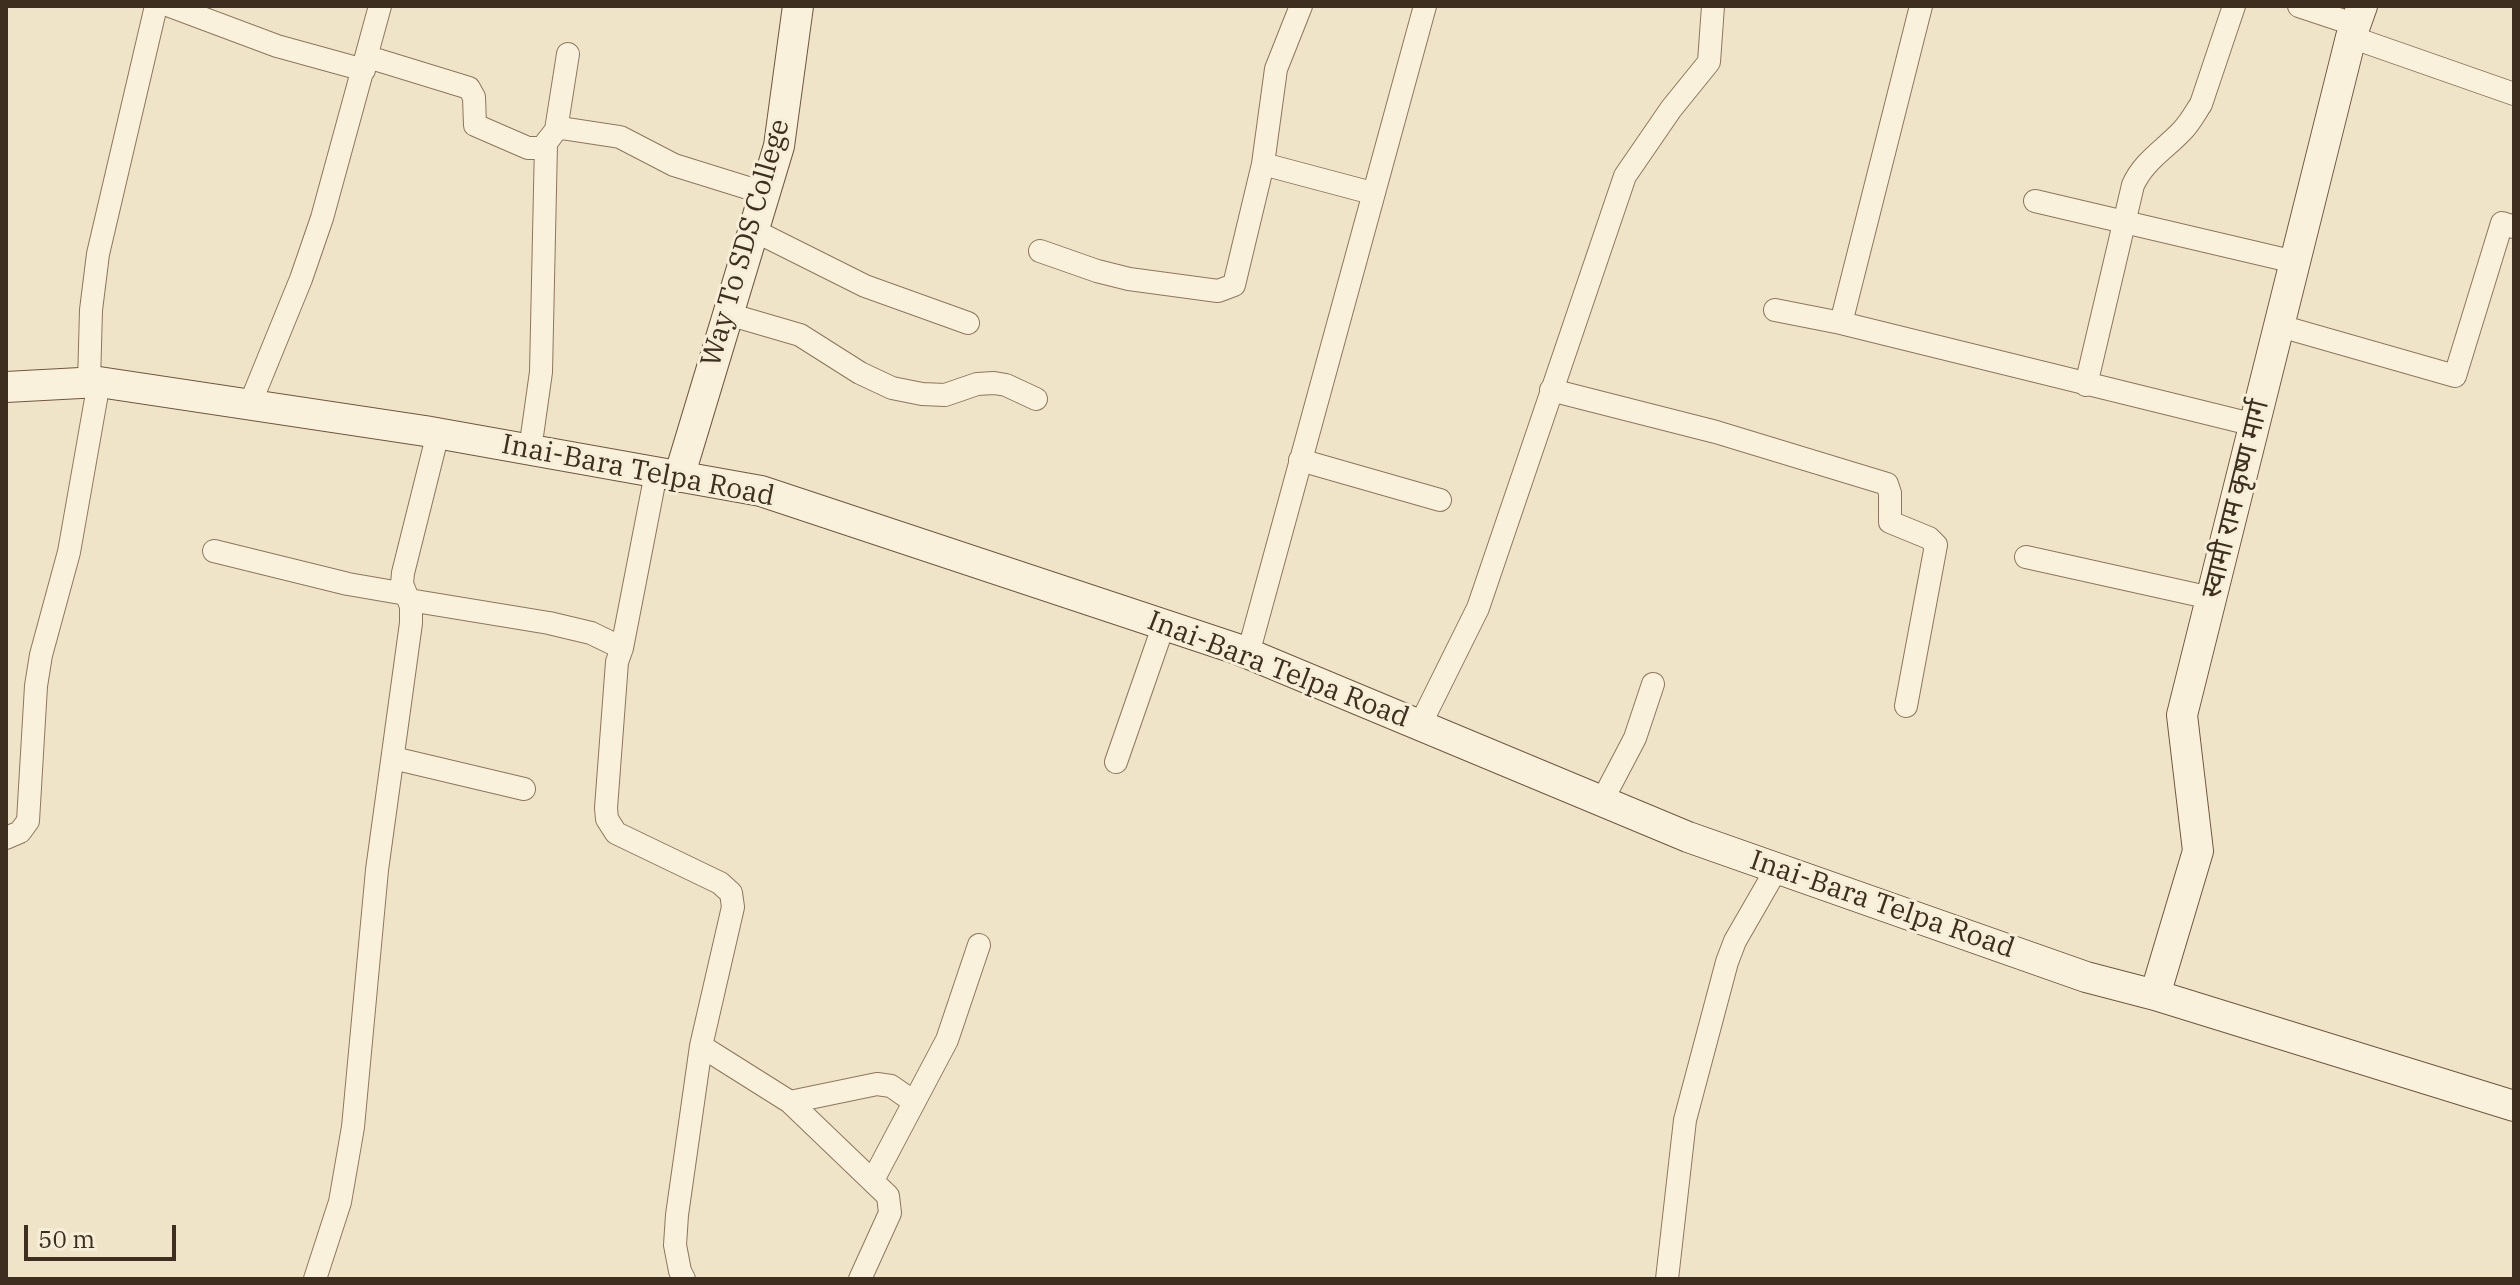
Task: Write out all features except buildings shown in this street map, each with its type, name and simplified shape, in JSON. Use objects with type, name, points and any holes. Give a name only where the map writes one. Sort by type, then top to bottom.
[{"type":"street","points":[[6,838],[20,832],[30,812],[36,686],[41,655],[69,552],[94,382],[91,310],[98,254],[156,6]]},
{"type":"street","points":[[170,6],[277,46],[469,88],[474,97],[472,117],[477,127],[528,148],[538,149],[561,128],[620,137],[674,165],[764,193]]},
{"type":"street","points":[[250,404],[301,279],[322,218],[380,6]]},
{"type":"street","name":"Way To SDS College","points":[[667,475],[728,314],[779,146],[798,6]]},
{"type":"street","points":[[1040,251],[1129,279],[1225,290],[1234,285],[1263,164],[1276,69],[1301,6]]},
{"type":"street","points":[[1248,654],[1425,6]]},
{"type":"street","points":[[1420,725],[1478,608],[1625,176],[1671,109],[1709,62],[1713,6]]},
{"type":"street","points":[[1841,323],[1921,6]]},
{"type":"street","points":[[2086,385],[2133,185],[2143,166],[2184,129],[2201,104],[2234,6]]},
{"type":"street","points":[[2299,6],[2357,23],[2514,94]]},
{"type":"street","name":"स्वामी राम कृष्ण मार्ग","points":[[2155,995],[2198,851],[2182,715],[2357,23]]},
{"type":"street","points":[[530,450],[541,372],[551,137],[568,54]]},
{"type":"street","points":[[1263,164],[1372,193]]},
{"type":"street","points":[[2035,201],[2295,262]]},
{"type":"street","points":[[2280,326],[2455,376],[2502,223],[2514,227]]},
{"type":"street","points":[[753,230],[865,286],[968,323]]},
{"type":"street","points":[[1775,310],[1841,323],[2255,425]]},
{"type":"street","points":[[728,314],[800,335],[860,373],[892,388],[945,395],[977,384],[994,383],[1006,385],[1036,399]]},
{"type":"street","name":"Inai-Bara Telpa Road","points":[[6,387],[94,382],[438,433],[761,491],[1248,654],[1688,837],[2086,977],[2509,1097]]},
{"type":"street","points":[[1551,390],[1716,432],[1887,484],[1890,489],[1890,522],[1929,538],[1936,545],[1906,706]]},
{"type":"street","points":[[315,1279],[340,1202],[353,1127],[377,870],[411,623],[408,597],[402,584],[403,573],[438,433]]},
{"type":"street","points":[[1300,460],[1440,500]]},
{"type":"street","points":[[667,475],[617,662],[606,808],[611,827],[616,833],[720,883],[733,899],[701,1046],[677,1215],[675,1245],[684,1279]]},
{"type":"street","points":[[214,551],[408,597],[549,623],[591,633],[622,648]]},
{"type":"street","points":[[2026,557],[2211,598]]},
{"type":"street","points":[[1116,762],[1164,624]]},
{"type":"street","points":[[1602,801],[1635,738],[1653,684]]},
{"type":"street","points":[[393,758],[524,789]]},
{"type":"street","points":[[1667,1279],[1685,1120],[1727,962],[1735,941],[1777,868]]},
{"type":"street","points":[[873,1180],[947,1040],[979,945]]},
{"type":"street","points":[[701,1046],[790,1102],[888,1196],[890,1213],[860,1279]]},
{"type":"street","points":[[790,1102],[877,1084],[891,1086],[914,1102]]}]
